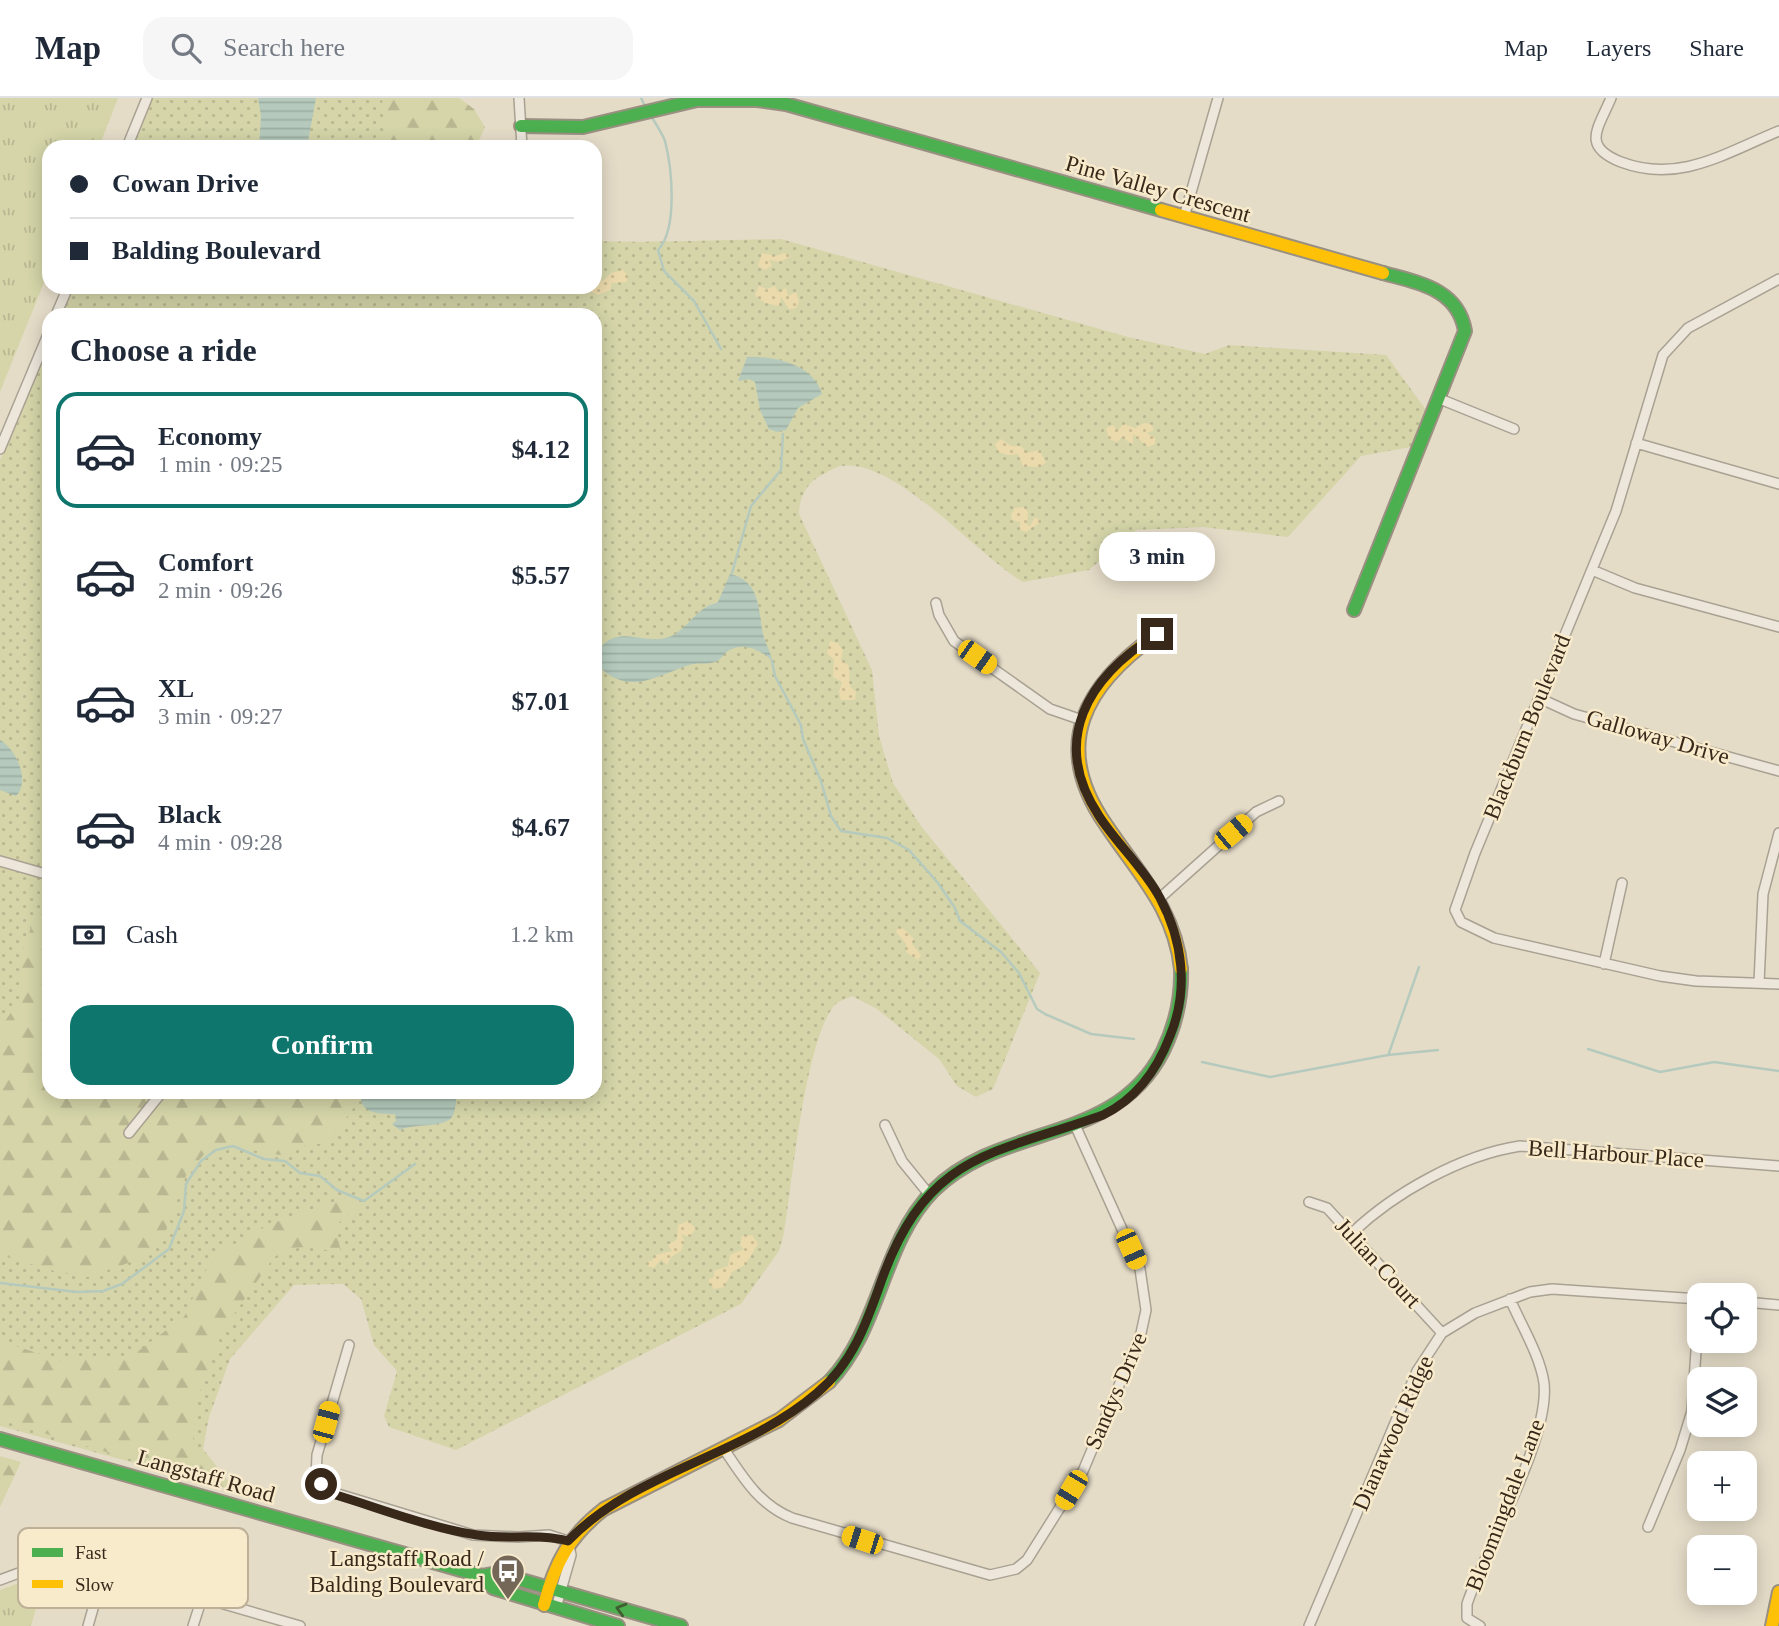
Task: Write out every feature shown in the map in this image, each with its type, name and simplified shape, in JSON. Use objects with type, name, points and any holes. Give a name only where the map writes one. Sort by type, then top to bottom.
[{"type":"street","points":[[130,140],[147,98]]},
{"type":"street","points":[[519,98],[522,140]]},
{"type":"street","points":[[1184,217],[1218,98]]},
{"type":"street","points":[[1611,98],[1596,133],[1595,144],[1602,154],[1652,171],[1684,170],[1779,131]]},
{"type":"street","name":"Pine Valley Crescent","points":[[521,126],[583,127],[670,104],[697,100],[757,100],[810,110],[1388,274],[1451,297],[1462,312],[1465,331],[1354,610]]},
{"type":"street","name":"Blackburn Boulevard","points":[[1779,279],[1693,324],[1674,340],[1659,364],[1622,495],[1475,853],[1456,902],[1455,914],[1466,925],[1494,938],[1682,981],[1779,984]]},
{"type":"street","points":[[0,449],[42,349]]},
{"type":"street","points":[[1440,399],[1514,429]]},
{"type":"street","points":[[1636,443],[1779,484]]},
{"type":"street","points":[[1592,570],[1635,587],[1779,628]]},
{"type":"street","points":[[936,603],[939,615],[954,641],[1050,709],[1079,719]]},
{"type":"street","points":[[550,1607],[558,1556],[568,1541],[604,1509],[723,1449],[803,1404],[835,1375],[867,1323],[903,1230],[928,1193],[988,1153],[1118,1108],[1137,1091],[1156,1066],[1171,1033],[1182,993],[1182,970],[1175,934],[1160,898],[1090,801],[1080,771],[1079,719],[1109,669],[1157,634]]},
{"type":"street","name":"Galloway Drive","points":[[1539,698],[1582,716],[1779,771]]},
{"type":"street","points":[[1160,898],[1256,812],[1279,801]]},
{"type":"street","points":[[1759,983],[1763,894],[1779,833]]},
{"type":"street","points":[[0,861],[42,873]]},
{"type":"street","points":[[1604,964],[1622,883]]},
{"type":"street","points":[[130,1133],[157,1099]]},
{"type":"street","points":[[885,1125],[902,1161],[928,1193]]},
{"type":"street","name":"Sandys Drive","points":[[723,1449],[758,1496],[768,1506],[792,1518],[990,1575],[1016,1569],[1027,1560],[1083,1471],[1145,1323],[1144,1282],[1140,1269],[1075,1125]]},
{"type":"street","name":"Bell Harbour Place","points":[[1352,1233],[1380,1207],[1406,1190],[1498,1150],[1512,1147],[1779,1166]]},
{"type":"street","name":"Julian Court","points":[[1309,1202],[1327,1208],[1442,1333]]},
{"type":"street","name":"Dianawood Ridge","points":[[1309,1626],[1417,1371],[1442,1333],[1465,1318],[1510,1299],[1552,1289],[1687,1298]]},
{"type":"street","name":"Bloomingdale Lane","points":[[1479,1626],[1467,1618],[1467,1604],[1529,1453],[1543,1408],[1544,1383],[1539,1366],[1510,1299]]},
{"type":"street","points":[[1757,1303],[1779,1305]]},
{"type":"street","points":[[349,1345],[317,1455],[316,1478],[326,1490],[473,1535],[549,1535],[568,1541]]},
{"type":"street","points":[[1648,1527],[1680,1450],[1692,1411],[1696,1353]]},
{"type":"street","name":"Langstaff Road","points":[[0,1439],[482,1576],[497,1573],[681,1626]]},
{"type":"street","points":[[0,1580],[18,1574]]},
{"type":"street","name":"Langstaff Road","points":[[482,1576],[493,1588],[618,1626]]},
{"type":"street","points":[[1772,1626],[1779,1592]]},
{"type":"street","points":[[88,1626],[93,1608]]},
{"type":"street","points":[[194,1626],[199,1608]]},
{"type":"street","points":[[237,1608],[300,1626]]},
{"type":"green space","points":[[0,98],[118,98],[102,140],[42,140],[42,287],[0,392]]},
{"type":"green space","points":[[144,98],[403,98],[412,140],[128,140]]},
{"type":"green space","points":[[382,98],[459,98],[474,109],[485,127],[479,140],[385,140]]},
{"type":"green space","points":[[781,239],[1128,337],[1205,354],[1229,345],[1386,355],[1429,414],[1422,445],[1361,456],[1288,537],[1203,527],[1136,530],[1089,570],[1023,582],[936,511],[886,477],[863,467],[841,466],[817,478],[808,486],[800,502],[799,514],[872,670],[879,736],[893,783],[921,826],[1040,973],[993,1089],[976,1097],[957,1086],[939,1059],[877,1009],[852,996],[835,1005],[823,1026],[807,1082],[779,1251],[741,1304],[456,1450],[389,1427],[384,1416],[397,1371],[374,1345],[361,1299],[343,1284],[294,1285],[230,1359],[209,1417],[203,1449],[236,1491],[0,1426],[0,460],[42,355],[42,1099],[602,1099],[602,308],[61,308],[66,294],[602,294],[602,241]]},
{"type":"green space","points":[[42,905],[42,1099],[360,1099],[328,1143],[302,1146],[280,1155],[240,1148],[211,1147],[187,1173],[165,1233],[151,1255],[88,1277],[61,1273],[0,1255],[0,1028],[20,1000],[22,952]]},
{"type":"green space","points":[[348,1198],[356,1201],[359,1206],[335,1226],[341,1252],[306,1247],[293,1248],[274,1257],[223,1330],[195,1405],[193,1446],[236,1491],[0,1420],[0,1341],[62,1361],[133,1355],[184,1317],[206,1270],[224,1250],[270,1224]]},
{"type":"green space","points":[[0,1456],[21,1462],[0,1507]]},
{"type":"green space","points":[[18,1583],[18,1608],[36,1608],[31,1626],[0,1626],[0,1590]]},
{"type":"sand","points":[[762,253],[776,256],[784,253],[791,256],[780,262],[769,260],[772,266],[765,270],[758,266]]},
{"type":"sand","points":[[623,270],[627,275],[627,282],[612,283],[610,290],[602,293],[602,281],[611,273]]},
{"type":"sand","points":[[759,286],[767,289],[775,286],[778,292],[786,288],[788,296],[796,292],[799,302],[796,308],[789,309],[781,297],[779,306],[765,303],[755,295]]},
{"type":"sand","points":[[1144,423],[1151,424],[1154,430],[1147,433],[1155,438],[1155,444],[1148,447],[1133,434],[1133,445],[1122,437],[1117,442],[1109,439],[1106,428],[1114,425],[1117,431],[1124,424],[1135,428]]},
{"type":"sand","points":[[1001,439],[1011,446],[1021,446],[1027,453],[1039,450],[1046,463],[1038,467],[1023,466],[1018,454],[998,452],[995,444]]},
{"type":"sand","points":[[1024,507],[1028,512],[1027,525],[1030,526],[1035,517],[1041,522],[1026,532],[1020,530],[1020,522],[1012,520],[1011,515],[1015,508]]},
{"type":"sand","points":[[830,641],[838,643],[843,651],[841,660],[849,666],[850,686],[856,692],[855,700],[841,700],[839,692],[842,682],[833,677],[834,660],[827,653]]},
{"type":"sand","points":[[898,928],[904,929],[914,939],[912,944],[921,955],[918,960],[906,952],[906,944],[896,932]]},
{"type":"sand","points":[[688,1221],[696,1229],[689,1237],[681,1234],[684,1240],[681,1251],[671,1257],[667,1265],[661,1259],[654,1268],[648,1266],[647,1262],[653,1260],[655,1255],[672,1251],[668,1245],[677,1239],[678,1225]]},
{"type":"sand","points":[[752,1235],[758,1244],[745,1265],[732,1272],[724,1287],[714,1289],[708,1280],[714,1277],[714,1271],[728,1266],[730,1255],[744,1249],[740,1245],[742,1236]]},
{"type":"shaded area","points":[[258,98],[316,98],[308,140],[259,140],[261,116]]},
{"type":"shaded area","points":[[747,357],[769,358],[792,364],[810,375],[822,394],[798,408],[786,430],[777,432],[769,429],[760,410],[755,382],[749,379],[738,381]]},
{"type":"shaded area","points":[[730,574],[748,583],[759,606],[764,638],[772,661],[757,650],[739,647],[728,651],[715,662],[692,664],[642,681],[620,680],[602,669],[602,646],[605,642],[622,636],[650,639],[669,637],[703,609],[718,602]]},
{"type":"shaded area","points":[[0,740],[11,750],[20,766],[22,782],[16,796],[0,790]]},
{"type":"shaded area","points":[[361,1099],[456,1099],[453,1115],[444,1122],[400,1130],[392,1124],[396,1121],[395,1114],[376,1113],[363,1105]]},
{"type":"waterway","points":[[641,98],[644,104]]},
{"type":"waterway","points":[[651,116],[665,141],[670,166],[672,198],[669,228],[658,250],[664,271],[694,301],[721,349]]},
{"type":"waterway","points":[[732,573],[751,506],[781,470],[783,434]]},
{"type":"waterway","points":[[772,661],[775,676],[801,725],[803,739],[821,781],[831,816],[841,831],[887,838],[909,850],[938,883],[955,908],[960,921],[1001,952],[1019,973],[1037,1009],[1091,1034],[1134,1039]]},
{"type":"waterway","points":[[1389,1053],[1419,967]]},
{"type":"waterway","points":[[1588,1049],[1660,1072],[1714,1062],[1779,1071]]},
{"type":"waterway","points":[[1202,1062],[1270,1077],[1388,1055],[1438,1050]]},
{"type":"waterway","points":[[0,1283],[77,1292],[103,1291],[122,1284],[169,1249],[184,1211],[186,1184],[201,1161],[216,1150],[233,1146],[264,1159],[285,1161],[300,1173],[320,1176],[337,1190],[364,1201],[415,1164]]},
{"type":"traffic: fast","points":[[521,126],[583,127],[697,100],[757,100],[786,104],[1161,210]]},
{"type":"traffic: fast","points":[[1354,610],[1465,331],[1461,317],[1445,297],[1423,285],[1383,273]]},
{"type":"traffic: fast","points":[[829,1382],[860,1337],[902,1236],[933,1191],[961,1169],[991,1153],[1087,1119],[1117,1103],[1142,1081],[1163,1051],[1171,1031],[1179,1001],[1181,969]]},
{"type":"traffic: fast","points":[[0,1439],[482,1576],[497,1573],[681,1626]]},
{"type":"traffic: fast","points":[[482,1576],[493,1588],[618,1626]]},
{"type":"traffic: slow","points":[[1161,210],[1383,273]]},
{"type":"traffic: slow","points":[[1157,634],[1111,674],[1094,696],[1084,719],[1079,743],[1080,769],[1089,796],[1106,825],[1163,910],[1171,928],[1181,969]]},
{"type":"traffic: slow","points":[[544,1605],[553,1576],[565,1551],[581,1529],[604,1509],[779,1420],[829,1382]]},
{"type":"traffic: slow","points":[[1772,1626],[1779,1592]]},
{"type":"place","name":"Langstaff Road / Balding Boulevard","points":[[508,1601]]},
{"type":"route","points":[[321,1484],[336,1495],[473,1535],[549,1535],[568,1541],[585,1523],[604,1509],[775,1422],[820,1391],[835,1375],[857,1343],[903,1230],[928,1193],[943,1181],[977,1158],[999,1148],[1103,1115],[1118,1108],[1137,1091],[1156,1066],[1177,1018],[1182,993],[1179,950],[1160,898],[1090,801],[1080,771],[1078,739],[1079,719],[1109,669],[1157,634]]}]
